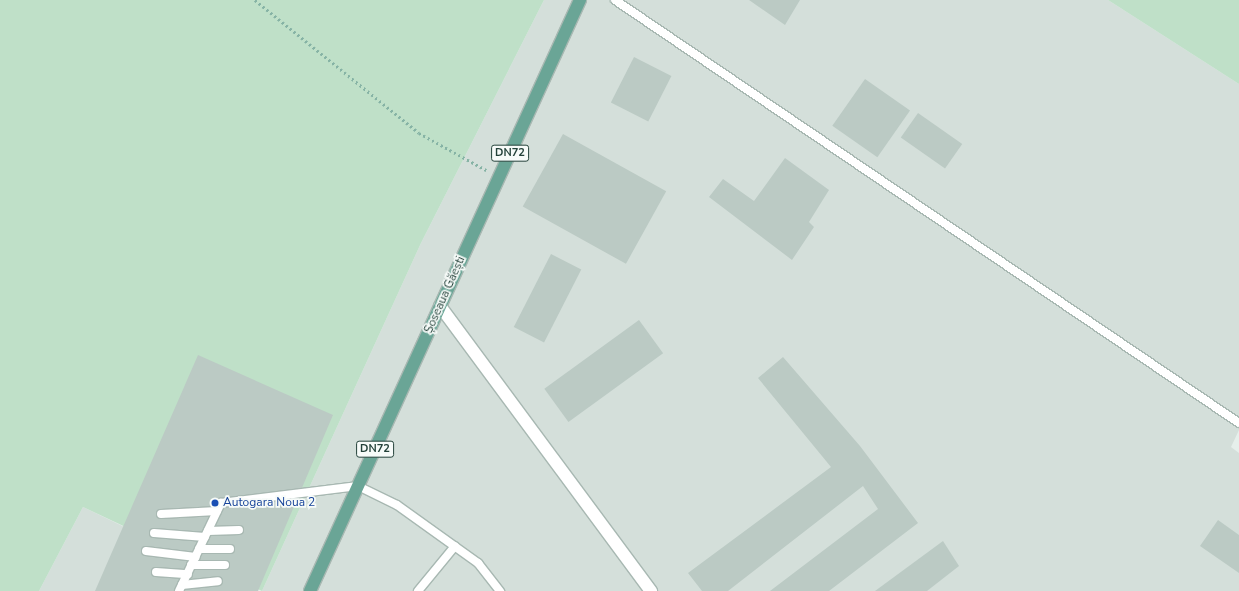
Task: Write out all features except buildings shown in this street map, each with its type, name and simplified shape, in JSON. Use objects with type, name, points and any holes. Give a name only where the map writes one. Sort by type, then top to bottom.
[{"type":"main road","name":"Șoseaua Găești","points":[[310,591],[580,0]]},
{"type":"street","points":[[440,306],[651,591]]},
{"type":"lane","points":[[615,0],[1239,423]]},
{"type":"lane","points":[[181,588],[221,503],[358,486],[396,505],[478,563],[500,591]]},
{"type":"lane","points":[[161,514],[218,511]]},
{"type":"lane","points":[[154,534],[207,534],[239,530]]},
{"type":"lane","points":[[418,591],[455,546]]},
{"type":"lane","points":[[199,549],[230,548]]},
{"type":"lane","points":[[146,551],[196,557]]},
{"type":"lane","points":[[192,566],[225,565]]},
{"type":"lane","points":[[156,572],[188,574]]},
{"type":"lane","points":[[181,588],[218,581]]},
{"type":"path","points":[[255,0],[420,133],[499,177]]},
{"type":"shaded area","points":[[544,0],[1108,0],[1239,84],[1239,430],[1231,447],[1239,453],[1239,591],[262,591],[421,243]]},
{"type":"shaded area","points":[[83,507],[257,591],[39,591]]},
{"type":"green space","points":[[0,0],[544,0],[421,243],[262,591],[83,507],[39,591],[0,591]]},
{"type":"green space","points":[[1108,0],[1239,0],[1239,84]]},
{"type":"place","name":"Autogara Noua 2","points":[[215,503]]}]
